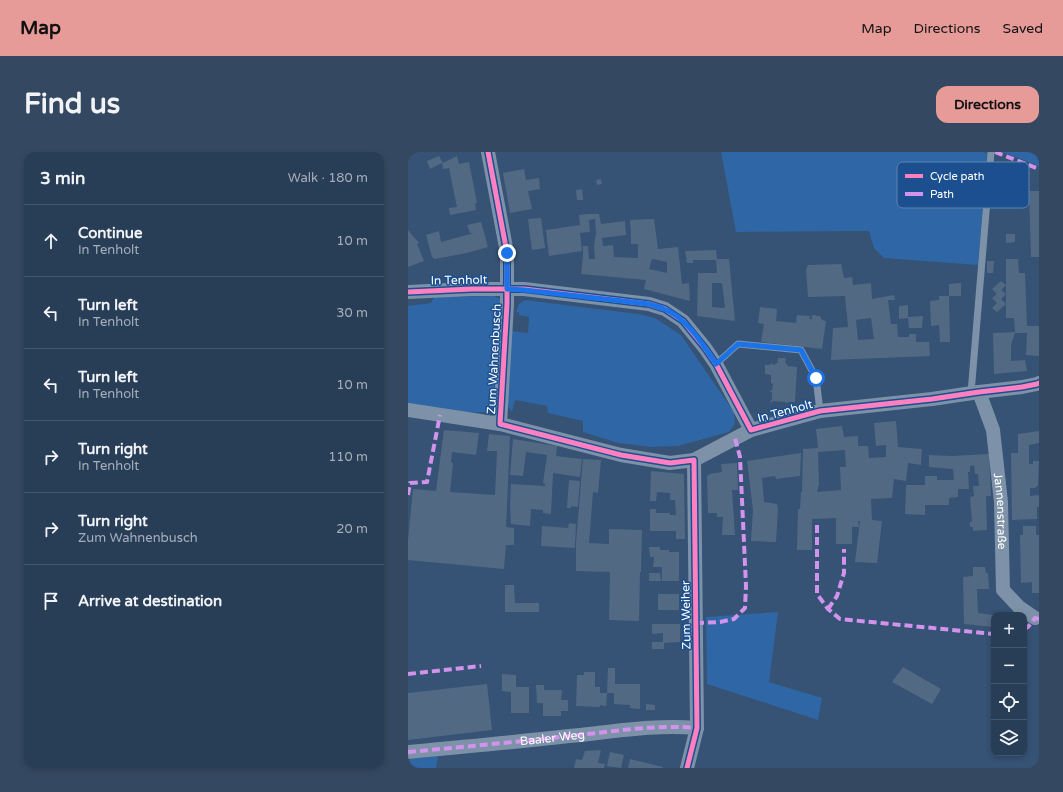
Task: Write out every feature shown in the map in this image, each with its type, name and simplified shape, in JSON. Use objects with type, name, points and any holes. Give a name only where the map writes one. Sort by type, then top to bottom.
[{"type":"street","name":"Zum Wahnenbusch","points":[[488,152],[507,253],[507,289],[500,424]]},
{"type":"street","name":"In Tenholt","points":[[408,292],[507,289],[524,290],[641,304],[665,309],[683,321],[705,348],[716,364],[752,430]]},
{"type":"street","name":"In Tenholt","points":[[408,410],[500,424],[621,455],[670,462],[694,460],[752,430],[820,411],[932,400],[975,392],[1022,387],[1039,383]]},
{"type":"street","name":"Jannenstraße","points":[[975,392],[993,430],[1001,502],[1003,590],[1019,607],[1035,618]]},
{"type":"street","name":"Zum Weiher","points":[[687,768],[697,728],[694,460]]},
{"type":"street","name":"Baaler Weg","points":[[408,752],[619,730],[674,726],[697,728]]},
{"type":"lane","points":[[990,162],[991,152]]},
{"type":"lane","points":[[975,392],[987,208]]},
{"type":"lane","name":"In Tenholt","points":[[716,364],[738,344],[801,350],[816,378],[820,411]]},
{"type":"shaded area","points":[[721,152],[987,153],[986,162],[897,162],[897,208],[983,208],[978,265],[884,258],[874,248],[869,231],[736,232]]},
{"type":"shaded area","points":[[1002,152],[1039,152],[1039,166]]},
{"type":"shaded area","points":[[494,296],[500,299],[502,307],[495,405],[491,411],[461,412],[408,404],[408,306],[431,303],[434,297]]},
{"type":"shaded area","points":[[525,300],[639,314],[655,318],[681,335],[734,412],[735,424],[729,432],[678,446],[651,447],[618,443],[583,432],[583,421],[548,413],[547,406],[515,400],[512,412],[507,405],[511,331],[528,333],[529,317],[519,315],[519,312],[516,312],[519,304]]},
{"type":"shaded area","points":[[778,612],[769,682],[822,698],[818,720],[707,684],[706,617]]},
{"type":"shaded area","points":[[438,756],[436,768],[408,768],[410,759]]},
{"type":"building","points":[[439,156],[443,163],[457,156],[459,164],[469,162],[477,203],[475,203],[476,210],[450,215],[449,208],[457,207],[449,168],[443,169],[442,163],[430,169],[427,161]]},
{"type":"building","points":[[524,169],[526,180],[539,178],[540,189],[528,191],[532,209],[510,213],[503,173]]},
{"type":"building","points":[[601,179],[602,184],[597,185],[596,180]]},
{"type":"building","points":[[582,189],[583,200],[577,200],[576,190]]},
{"type":"building","points":[[1029,191],[1039,191],[1039,257],[1031,257]]},
{"type":"building","points":[[599,214],[601,224],[625,221],[626,235],[602,238],[603,246],[613,245],[614,257],[638,258],[638,244],[631,244],[630,220],[654,219],[658,249],[678,247],[682,284],[689,283],[690,301],[644,289],[646,280],[581,274],[583,246],[588,246],[589,259],[595,259],[595,219],[589,220],[590,232],[580,233],[582,251],[549,256],[546,230],[580,225],[579,215]],"holes":[[[652,259],[667,262],[667,273],[649,269]]]},
{"type":"building","points":[[541,218],[545,248],[532,250],[528,219]]},
{"type":"building","points":[[481,222],[488,247],[467,253],[435,259],[432,257],[426,235],[439,231],[441,242],[474,233],[470,233],[467,225]]},
{"type":"building","points":[[408,230],[419,243],[417,244],[424,261],[408,267]]},
{"type":"building","points":[[1006,234],[1015,234],[1015,242],[1006,243]]},
{"type":"building","points":[[716,250],[717,259],[729,259],[735,321],[697,316],[698,273],[717,273],[716,260],[693,260],[693,263],[687,263],[685,251]],"holes":[[[712,283],[722,283],[725,307],[712,307]]]},
{"type":"building","points":[[1006,259],[1018,259],[1019,273],[1025,273],[1027,326],[1039,326],[1039,356],[1026,355],[1027,333],[1015,333],[1011,345],[1011,361],[1025,360],[1027,371],[994,374],[993,333],[1015,332],[1014,318],[1006,318]]},
{"type":"building","points":[[987,261],[994,261],[993,273],[987,273]]},
{"type":"building","points":[[841,264],[844,278],[852,277],[853,285],[871,283],[872,299],[894,295],[895,300],[888,300],[891,324],[897,324],[898,337],[909,337],[909,334],[916,334],[916,342],[929,342],[930,356],[831,360],[833,328],[848,327],[845,296],[808,297],[806,270],[808,265]],"holes":[[[871,318],[874,339],[858,340],[856,320]]]},
{"type":"building","points":[[1001,281],[1006,285],[1001,290],[1006,294],[1001,299],[1006,304],[997,312],[992,308],[997,303],[992,298],[997,294],[992,289]]},
{"type":"building","points":[[961,283],[961,296],[949,296],[949,284]]},
{"type":"building","points":[[939,296],[949,296],[950,342],[940,342],[939,325],[931,326],[930,301],[939,300]]},
{"type":"building","points":[[908,305],[908,317],[923,316],[922,328],[909,328],[908,318],[899,319],[899,306]]},
{"type":"building","points":[[760,307],[777,309],[776,321],[796,323],[797,315],[810,316],[809,319],[812,319],[812,315],[820,316],[822,320],[826,321],[822,349],[761,342],[764,324],[758,323]]},
{"type":"building","points":[[779,358],[785,358],[785,362],[788,366],[797,367],[795,402],[788,402],[787,404],[786,402],[773,401],[771,403],[770,401],[772,400],[772,392],[770,392],[770,390],[772,391],[773,384],[771,383],[771,375],[765,374],[765,365],[770,365],[771,363],[774,365],[778,362],[777,360]]},
{"type":"building","points":[[896,421],[898,447],[922,449],[921,465],[908,463],[906,481],[894,479],[892,498],[871,499],[872,520],[882,521],[877,563],[855,562],[860,521],[858,521],[859,527],[852,527],[852,544],[836,544],[836,518],[812,519],[812,550],[797,550],[798,509],[800,509],[802,492],[803,449],[818,448],[816,429],[842,426],[844,437],[858,436],[858,446],[868,446],[869,458],[886,457],[886,445],[876,446],[874,423]],"holes":[[[845,450],[846,467],[840,467],[841,490],[817,492],[819,484],[818,452]]]},
{"type":"building","points":[[444,430],[479,433],[476,455],[452,452],[451,461],[453,464],[450,492],[495,495],[497,451],[487,451],[489,434],[510,436],[506,527],[514,528],[514,545],[506,545],[504,569],[408,560],[408,540],[413,489],[436,491]]},
{"type":"building","points":[[1039,431],[1039,443],[1029,445],[1029,464],[1033,464],[1033,461],[1039,461],[1038,485],[1035,488],[1030,488],[1030,496],[1039,495],[1037,519],[1012,520],[1011,453],[1018,453],[1018,434]]},
{"type":"building","points":[[513,439],[557,446],[556,456],[582,459],[580,477],[553,473],[551,514],[543,513],[543,510],[531,509],[530,526],[511,524],[511,484],[545,486],[543,483],[547,455],[526,452],[523,476],[510,475]]},
{"type":"building","points":[[801,453],[800,476],[776,479],[775,476],[762,478],[764,502],[777,504],[776,542],[751,541],[753,510],[747,461]]},
{"type":"building","points":[[989,454],[991,496],[986,496],[987,530],[973,531],[973,527],[970,527],[970,522],[972,522],[970,497],[974,496],[973,486],[979,486],[978,474],[975,474],[974,465],[970,466],[970,472],[968,472],[969,489],[958,489],[958,497],[949,498],[949,505],[925,505],[925,515],[905,514],[906,485],[925,485],[925,476],[937,476],[937,480],[954,480],[953,469],[929,467],[929,455],[952,456]]},
{"type":"building","points":[[583,459],[601,460],[598,493],[593,492],[589,543],[609,544],[609,529],[642,530],[639,621],[609,620],[610,572],[576,571],[576,543]]},
{"type":"building","points":[[737,463],[738,490],[732,490],[735,535],[722,535],[723,517],[717,517],[717,513],[708,513],[707,476],[722,472],[721,464]]},
{"type":"building","points":[[651,471],[684,474],[685,539],[676,539],[676,531],[650,531],[650,509],[656,509],[656,513],[670,513],[670,515],[676,515],[675,500],[670,500],[670,493],[657,492],[656,501],[650,501]]},
{"type":"building","points":[[569,480],[580,481],[578,507],[571,506],[571,508],[567,508]]},
{"type":"building","points":[[569,523],[576,524],[575,548],[541,546],[542,526],[568,528]]},
{"type":"building","points":[[1023,526],[1036,526],[1036,535],[1039,535],[1039,593],[1032,593],[1032,582],[1021,583],[1020,535],[1023,535]]},
{"type":"building","points":[[649,547],[660,547],[660,550],[679,552],[679,581],[662,581],[662,567],[653,567],[654,557],[650,557]]},
{"type":"building","points":[[973,567],[985,567],[986,573],[988,573],[989,589],[977,589],[978,613],[991,615],[991,627],[964,624],[963,577],[973,576]]},
{"type":"building","points":[[649,573],[660,573],[661,581],[649,581]]},
{"type":"building","points":[[505,585],[514,585],[515,603],[539,603],[539,612],[505,612]]},
{"type":"building","points":[[658,594],[679,594],[679,610],[658,610]]},
{"type":"building","points":[[652,624],[680,624],[680,642],[664,643],[664,649],[652,649],[652,642],[663,642],[663,633],[652,634]]},
{"type":"building","points":[[903,667],[941,689],[932,704],[892,682]]},
{"type":"building","points":[[608,668],[615,668],[615,684],[640,684],[640,709],[630,708],[630,705],[614,704],[614,693],[607,693]]},
{"type":"building","points":[[584,672],[595,672],[595,687],[600,687],[600,693],[607,693],[606,706],[576,706],[577,675],[584,675]]},
{"type":"building","points":[[502,674],[516,675],[516,687],[529,687],[529,713],[511,713],[511,692],[502,691]]},
{"type":"building","points":[[487,684],[492,730],[408,740],[408,693]]},
{"type":"building","points":[[536,685],[544,685],[544,690],[562,690],[561,700],[568,700],[568,711],[561,711],[561,716],[543,716],[543,703],[537,703]]},
{"type":"building","points":[[646,704],[655,705],[655,710],[646,710]]},
{"type":"building","points":[[601,750],[598,763],[605,764],[604,768],[574,768],[576,759],[582,760],[585,751]]},
{"type":"building","points":[[610,752],[624,755],[621,768],[607,766]]},
{"type":"building","points":[[630,759],[663,767],[663,768],[628,768]]},
{"type":"marked path","points":[[995,152],[1021,162]]},
{"type":"marked path","points":[[1029,165],[1039,169]]},
{"type":"marked path","points":[[408,495],[410,483],[427,482],[440,415]]},
{"type":"marked path","points":[[696,623],[720,622],[734,619],[745,608],[746,586],[740,457],[735,438]]},
{"type":"marked path","points":[[817,525],[817,594],[828,609],[840,619],[991,634]]},
{"type":"marked path","points":[[828,609],[837,596],[844,573],[844,549]]},
{"type":"marked path","points":[[1027,628],[1035,618],[1039,619]]},
{"type":"marked path","points":[[408,674],[481,666]]},
{"type":"marked path","points":[[408,752],[633,729],[665,727],[697,728]]},
{"type":"cycle path","points":[[488,152],[507,253],[507,304],[500,424],[621,455],[670,463],[694,460],[697,728],[687,768]]},
{"type":"cycle path","points":[[408,292],[472,289],[524,289],[649,304],[665,309],[683,321],[705,348],[716,364],[751,430],[820,411],[932,399],[1022,387],[1039,383]]},
{"type":"route","points":[[507,253],[507,289],[649,304],[665,309],[683,321],[716,364],[738,344],[801,350],[816,378]]}]
